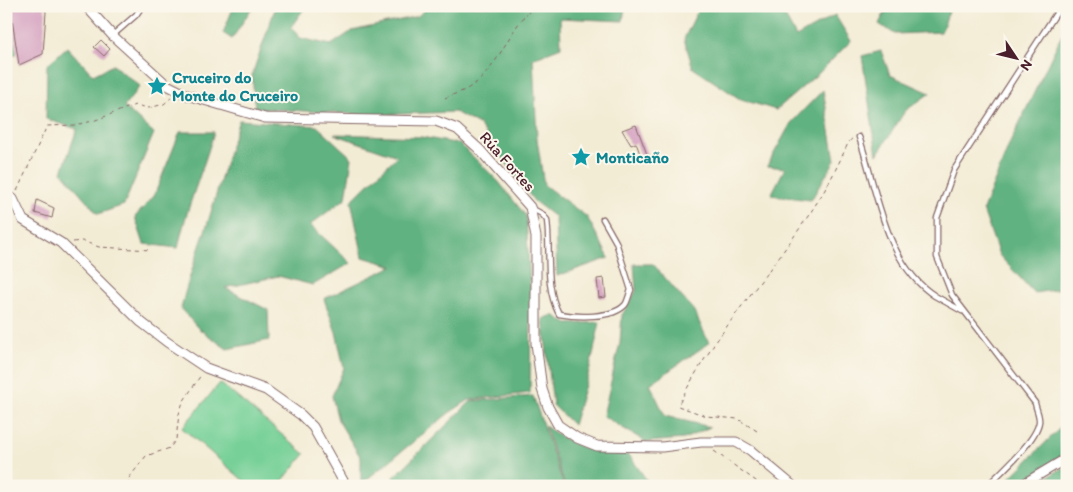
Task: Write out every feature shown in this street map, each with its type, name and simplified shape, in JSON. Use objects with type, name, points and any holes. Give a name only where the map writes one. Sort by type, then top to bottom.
[{"type":"street","name":"Rúa Fortes","points":[[86,6],[112,36],[167,85],[178,91],[266,118],[436,121],[457,129],[479,149],[530,207],[536,237],[536,343],[542,389],[548,408],[558,425],[577,438],[597,446],[662,447],[701,442],[736,442],[750,450],[793,486]]},
{"type":"street","points":[[10,197],[23,220],[61,243],[81,260],[141,322],[206,368],[266,390],[301,415],[313,427],[346,486]]},
{"type":"street","points":[[1020,486],[1067,458]]},
{"type":"lane","points":[[112,36],[136,15],[142,6]]},
{"type":"lane","points":[[987,486],[1030,440],[1036,431],[1039,420],[1035,403],[952,295],[937,257],[937,218],[954,170],[1053,19],[1066,6]]},
{"type":"lane","points":[[858,137],[887,233],[909,270],[933,295],[964,312]]},
{"type":"lane","points":[[530,207],[542,214],[547,220],[553,303],[559,314],[571,316],[591,316],[613,312],[624,305],[631,290],[616,242],[603,219]]},
{"type":"path","points":[[445,98],[471,87],[495,62],[511,33],[528,12],[536,6]]},
{"type":"path","points":[[10,197],[47,126],[75,125],[93,121],[136,105],[149,108],[164,104],[178,91]]},
{"type":"path","points":[[757,431],[738,419],[706,416],[678,406],[693,376],[736,312],[808,217],[833,178],[850,139],[858,137]]},
{"type":"path","points":[[61,243],[82,241],[99,247],[151,250]]},
{"type":"path","points":[[128,486],[129,478],[146,456],[170,448],[176,439],[182,402],[206,368]]},
{"type":"path","points":[[714,451],[763,486]]},
{"type":"green space","points":[[234,6],[253,6],[232,39],[223,33]]},
{"type":"green space","points":[[276,6],[303,6],[303,10],[291,27],[300,38],[331,45],[352,31],[418,16],[428,6],[625,6],[623,21],[560,18],[561,47],[533,58],[537,139],[544,185],[587,217],[609,258],[557,276],[555,217],[534,201],[479,125],[455,112],[370,115],[255,108],[252,75]]},
{"type":"green space","points":[[700,6],[785,6],[784,14],[796,37],[835,15],[851,41],[820,72],[776,110],[740,99],[693,68],[684,39]]},
{"type":"green space","points":[[888,6],[951,6],[941,32],[895,34],[879,24]]},
{"type":"green space","points":[[6,21],[10,21],[16,54],[6,56]]},
{"type":"green space","points":[[1067,24],[1067,288],[1034,293],[999,255],[983,210],[1010,143]]},
{"type":"green space","points":[[67,47],[93,75],[113,65],[140,86],[124,107],[154,133],[124,205],[98,214],[62,172],[77,129],[46,119],[47,65]]},
{"type":"green space","points":[[881,51],[890,75],[930,93],[905,111],[877,155],[862,56]]},
{"type":"green space","points":[[823,90],[835,160],[811,200],[771,195],[785,168],[767,166],[791,123]]},
{"type":"green space","points":[[239,120],[317,126],[352,158],[346,198],[310,225],[351,263],[313,285],[278,276],[225,288],[268,310],[269,340],[227,349],[198,328],[181,309]]},
{"type":"green space","points":[[180,132],[214,132],[185,218],[178,248],[144,244],[135,217],[154,196]]},
{"type":"green space","points":[[334,134],[421,137],[460,144],[498,181],[526,216],[531,303],[530,393],[469,400],[449,413],[361,484],[361,458],[338,420],[332,396],[344,368],[336,332],[324,299],[393,266],[363,257],[351,201],[397,156]]},
{"type":"green space","points":[[634,264],[653,264],[694,311],[709,343],[650,384],[665,416],[710,427],[684,439],[646,442],[603,416],[620,343],[622,315],[636,291]]},
{"type":"green space","points":[[553,315],[568,324],[600,322],[590,368],[573,425],[553,405],[543,319]]},
{"type":"green space","points":[[220,383],[305,454],[278,486],[250,486],[182,428]]},
{"type":"green space","points":[[533,396],[563,483],[558,486],[394,486],[394,477],[471,401]]},
{"type":"green space","points":[[1067,421],[1067,452],[1017,486],[1013,486],[1008,480]]},
{"type":"green space","points":[[545,426],[566,440],[585,448],[604,453],[629,455],[648,482],[640,486],[565,486]]},
{"type":"green space","points":[[1067,466],[1067,486],[1031,486]]},
{"type":"building","points":[[10,6],[44,6],[46,12],[43,54],[19,65]]},
{"type":"building","points":[[101,40],[110,49],[104,56],[94,47]]},
{"type":"building","points":[[636,125],[648,157],[642,159],[636,143],[631,145],[622,130]]},
{"type":"building","points":[[37,200],[54,208],[52,218],[35,213]]},
{"type":"building","points":[[604,278],[606,297],[599,298],[597,279]]},
{"type":"place","name":"Cruceiro do Monte do Cruceiro","points":[[157,86]]},
{"type":"place","name":"Monticaño","points":[[581,157]]}]
